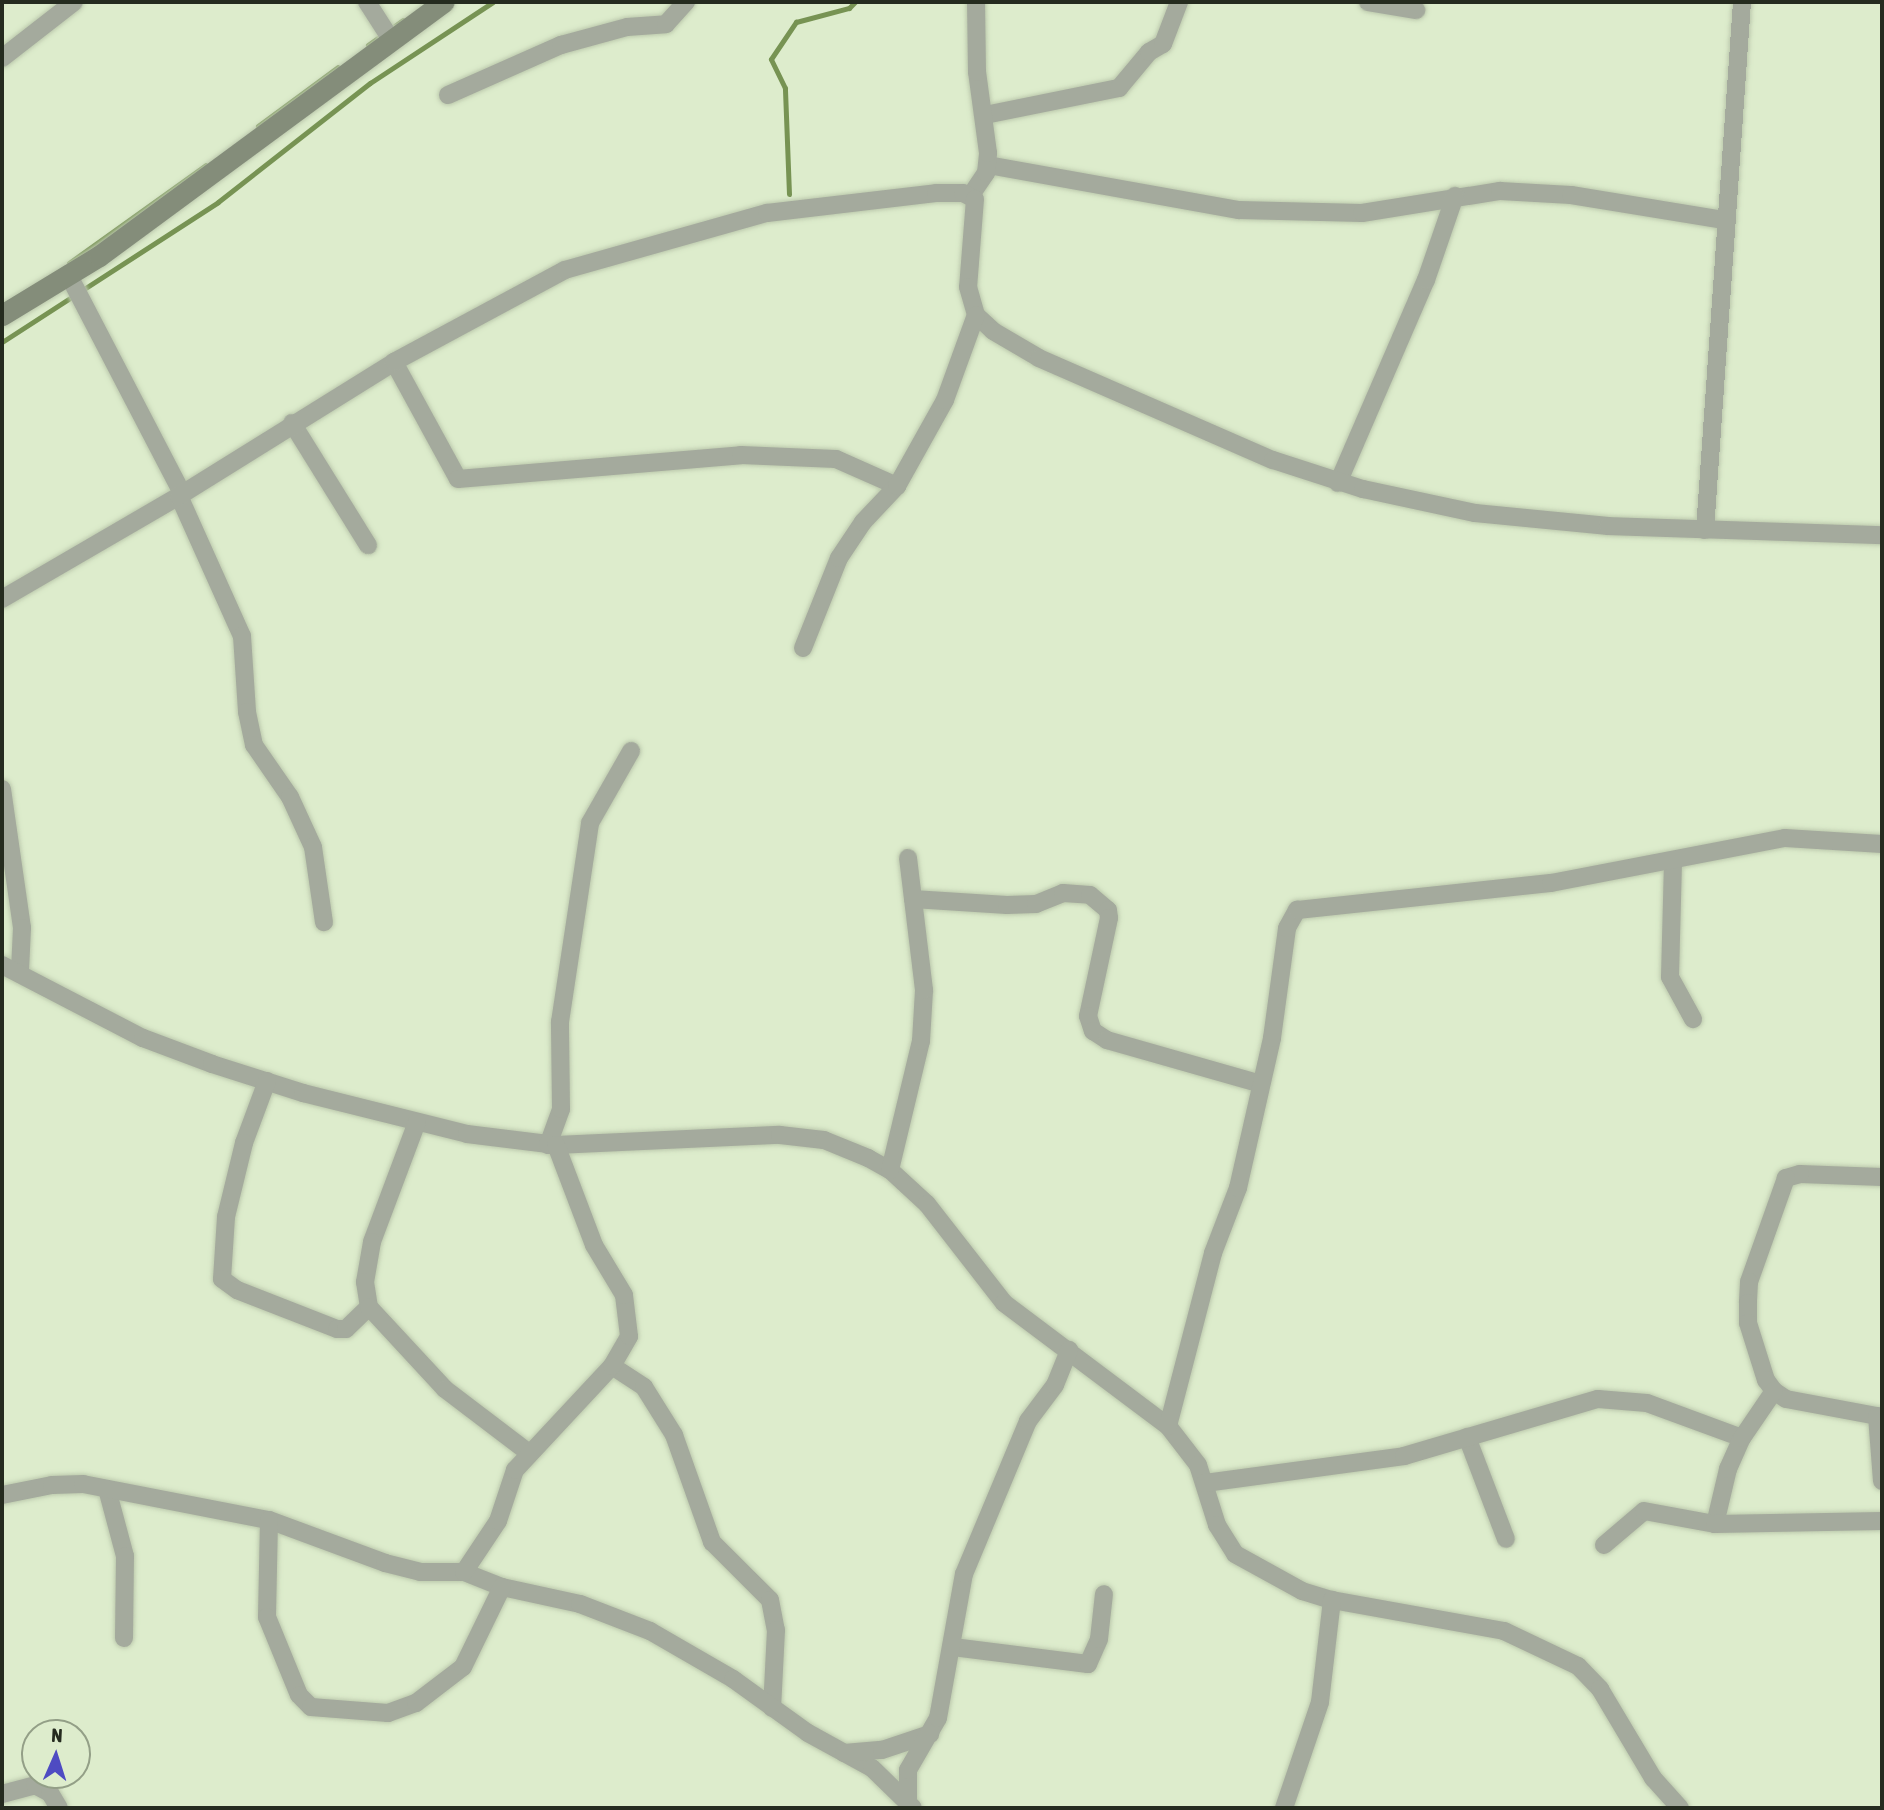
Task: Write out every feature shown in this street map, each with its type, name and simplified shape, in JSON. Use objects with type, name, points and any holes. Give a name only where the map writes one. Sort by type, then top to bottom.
[{"type":"street","points":[[2,58],[74,2]]},
{"type":"street","points":[[367,2],[392,41]]},
{"type":"street","points":[[2,315],[68,274],[444,2]]},
{"type":"street","points":[[448,95],[561,45],[627,27],[667,24],[686,2]]},
{"type":"street","points":[[971,195],[988,165],[985,115],[977,72],[976,2]]},
{"type":"street","points":[[985,115],[1119,88],[1149,52],[1163,44],[1179,2]]},
{"type":"street","points":[[1368,2],[1416,10]]},
{"type":"street","points":[[1705,530],[1723,220],[1742,2]]},
{"type":"street","points":[[988,165],[1239,210],[1362,213],[1440,204],[1455,197],[1500,191],[1541,192],[1723,220]]},
{"type":"street","points":[[2,599],[180,494],[394,362],[552,275],[649,243],[800,208],[936,193],[971,195]]},
{"type":"street","points":[[971,195],[976,205],[968,287],[976,315],[993,331],[1040,358],[1209,435],[1338,483],[1475,513],[1608,526],[1882,535]]},
{"type":"street","points":[[1338,483],[1426,280],[1455,197]]},
{"type":"street","points":[[68,274],[180,494],[242,636],[247,712],[254,745],[290,797],[313,846],[324,922]]},
{"type":"street","points":[[803,648],[839,558],[863,522],[897,486],[945,400],[976,315]]},
{"type":"street","points":[[394,362],[454,477],[463,481],[741,455],[836,459],[897,486]]},
{"type":"street","points":[[292,423],[368,545]]},
{"type":"street","points":[[464,1572],[498,1521],[515,1471],[612,1366],[629,1336],[627,1306],[594,1245],[552,1145],[561,1109],[560,1022],[590,823],[631,751]]},
{"type":"street","points":[[2,789],[22,928],[20,971]]},
{"type":"street","points":[[1168,1426],[1213,1253],[1238,1188],[1261,1084],[1287,928],[1297,911],[1514,888],[1673,863],[1786,838],[1882,844]]},
{"type":"street","points":[[890,1170],[920,1055],[923,990],[908,858]]},
{"type":"street","points":[[1673,863],[1670,976],[1693,1018]]},
{"type":"street","points":[[913,899],[1007,905],[1036,904],[1063,893],[1090,895],[1108,910],[1109,918],[1088,1016],[1093,1031],[1107,1040],[1261,1084]]},
{"type":"street","points":[[2,965],[20,971],[67,1002],[143,1038],[267,1081],[417,1122],[552,1145],[749,1134],[824,1140],[890,1170],[927,1204],[1004,1303],[1168,1426],[1198,1465],[1217,1525],[1236,1554],[1265,1574],[1332,1600],[1504,1631],[1578,1666],[1600,1689],[1653,1778],[1680,1808]]},
{"type":"street","points":[[267,1081],[244,1143],[226,1217],[222,1279],[237,1290],[338,1329],[346,1329],[369,1307]]},
{"type":"street","points":[[821,1121],[824,1140]]},
{"type":"street","points":[[417,1122],[372,1242],[365,1282],[369,1307],[445,1389],[529,1454]]},
{"type":"street","points":[[1882,1177],[1791,1175],[1783,1185],[1749,1282],[1748,1303],[1754,1343],[1774,1391],[1786,1399],[1880,1417],[1882,1481]]},
{"type":"street","points":[[910,1804],[908,1770],[938,1718],[953,1647],[964,1574],[1028,1421],[1055,1385],[1069,1350]]},
{"type":"street","points":[[612,1366],[644,1387],[674,1435],[706,1531],[721,1555],[770,1600],[776,1630],[772,1707]]},
{"type":"street","points":[[1715,1524],[1728,1469],[1742,1437],[1774,1391]]},
{"type":"street","points":[[1205,1483],[1349,1466],[1404,1456],[1572,1404],[1624,1398],[1742,1437]]},
{"type":"street","points":[[1467,1437],[1506,1539]]},
{"type":"street","points":[[2,1495],[52,1485],[107,1489],[269,1520],[385,1563],[420,1572],[464,1572],[502,1587],[580,1604],[650,1631],[872,1768],[910,1804]]},
{"type":"street","points":[[107,1489],[125,1556],[124,1638]]},
{"type":"street","points":[[1604,1545],[1644,1511],[1715,1524],[1882,1521]]},
{"type":"street","points":[[269,1520],[267,1617],[299,1695],[311,1707],[388,1713],[416,1703],[463,1667],[502,1587]]},
{"type":"street","points":[[953,1647],[1088,1664],[1099,1639],[1104,1594]]},
{"type":"street","points":[[1284,1808],[1320,1702],[1332,1600]]},
{"type":"street","points":[[844,1753],[882,1750],[930,1734]]},
{"type":"street","points":[[2,1794],[35,1785],[50,1793],[59,1808]]},
{"type":"waterway","points":[[2,342],[218,202],[370,83],[493,2]]},
{"type":"waterway","points":[[789,194],[785,88],[771,59],[796,22],[849,8],[855,2]]},
{"type":"waterway","points":[[368,45],[403,20]]},
{"type":"waterway","points":[[258,126],[338,67]]},
{"type":"waterway","points":[[69,263],[206,165]]}]
